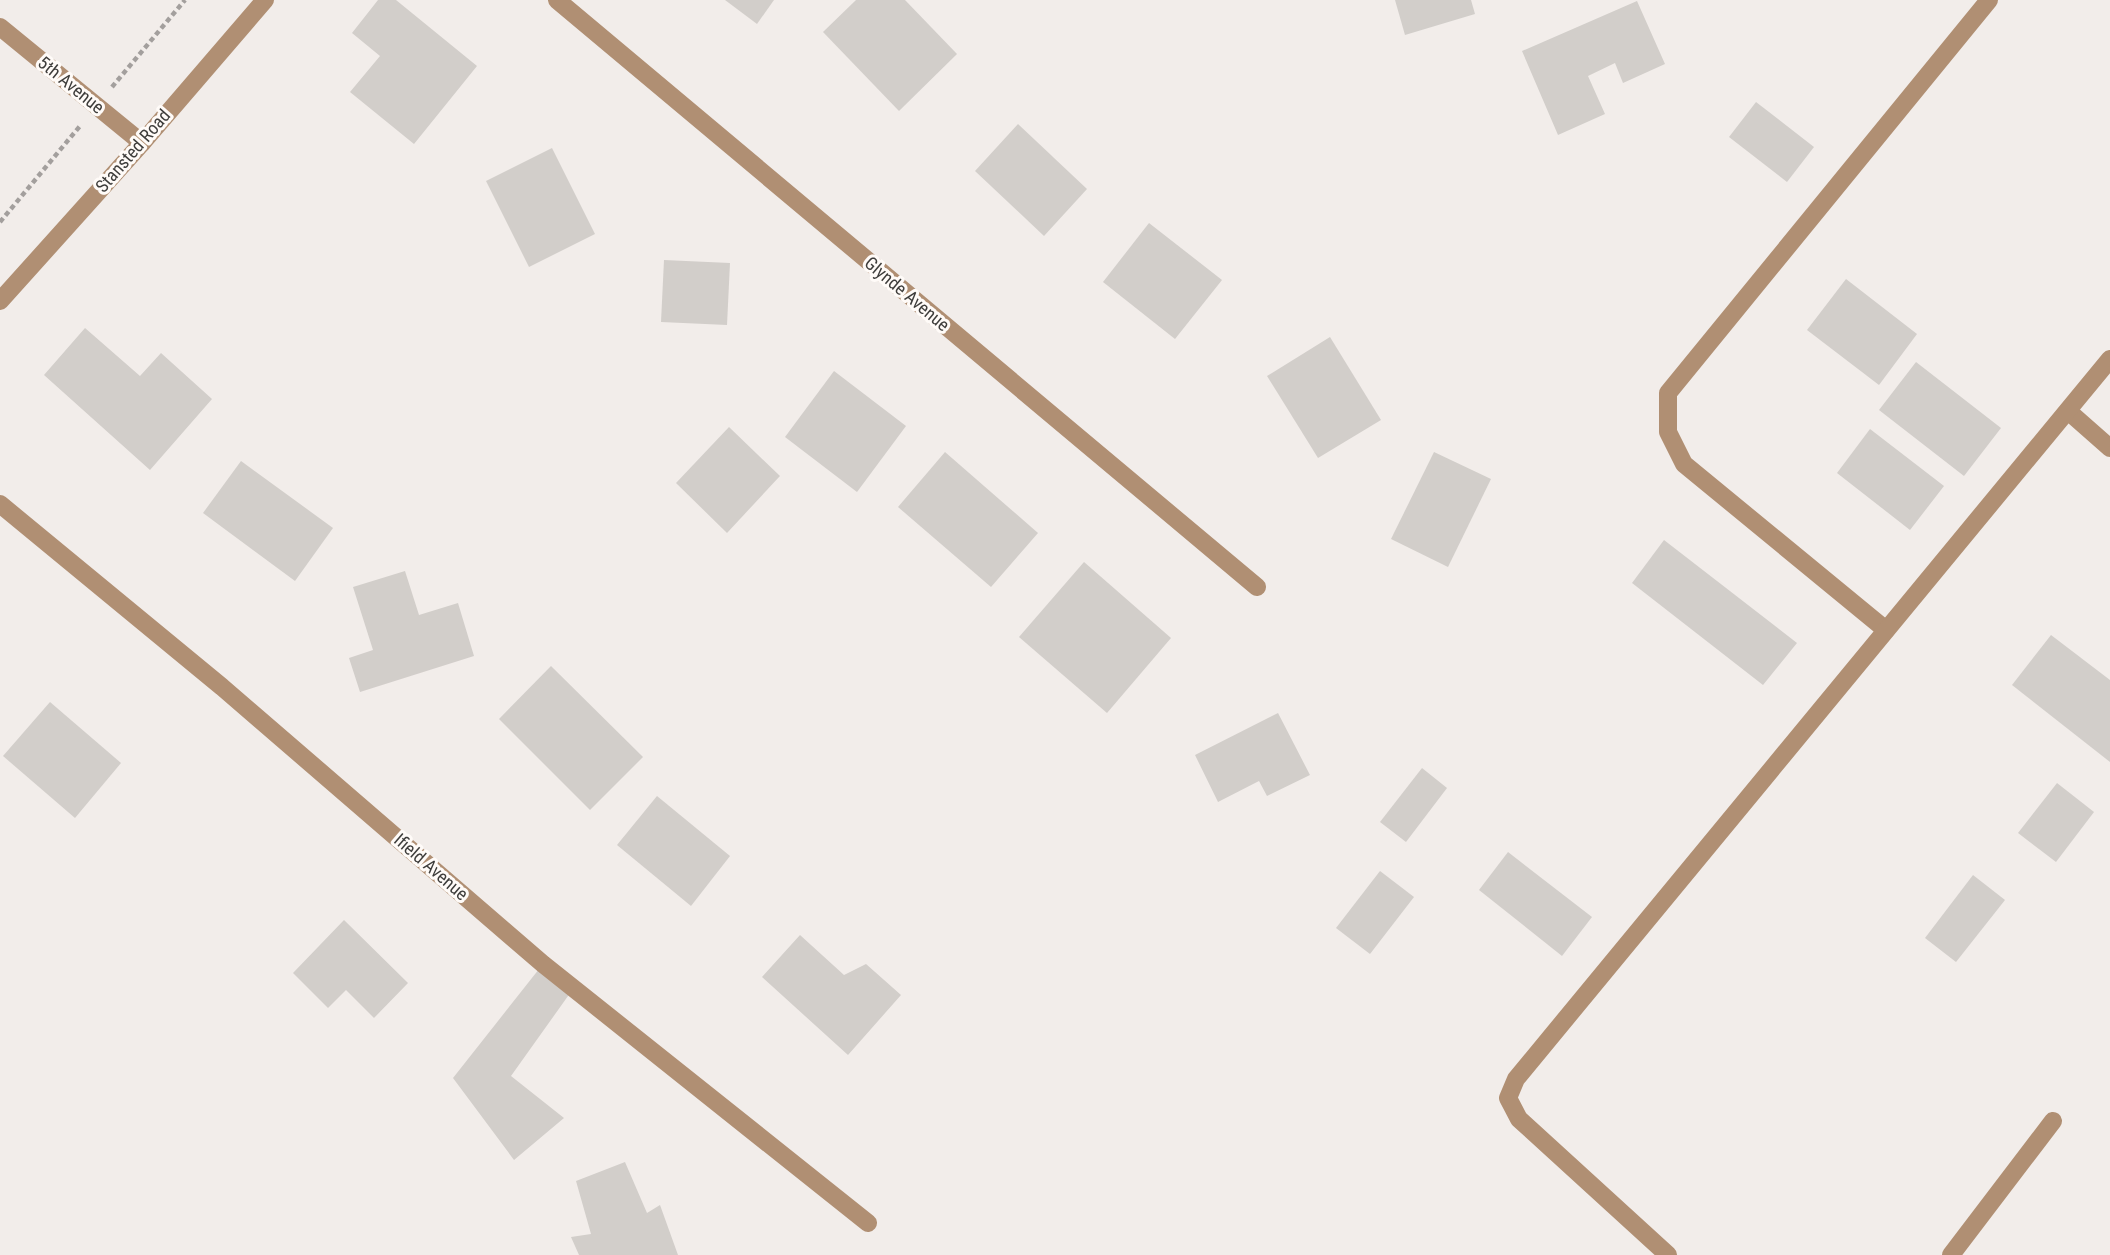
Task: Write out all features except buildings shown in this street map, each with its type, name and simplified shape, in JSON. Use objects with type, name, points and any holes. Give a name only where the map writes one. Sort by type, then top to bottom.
[{"type":"street","name":"Stansted Road","points":[[0,301],[142,143],[265,0]]},
{"type":"street","name":"Glynde Avenue","points":[[557,0],[1257,587]]},
{"type":"street","points":[[1886,630],[1684,464],[1668,432],[1668,393],[1989,0]]},
{"type":"street","name":"5th Avenue","points":[[0,27],[142,143]]},
{"type":"street","points":[[1668,1255],[1519,1119],[1508,1098],[1516,1079],[2110,359]]},
{"type":"street","points":[[2068,411],[2110,448]]},
{"type":"street","name":"Ifield Avenue","points":[[0,504],[222,687],[542,964],[868,1223]]},
{"type":"street","points":[[1951,1255],[2053,1121]]}]
